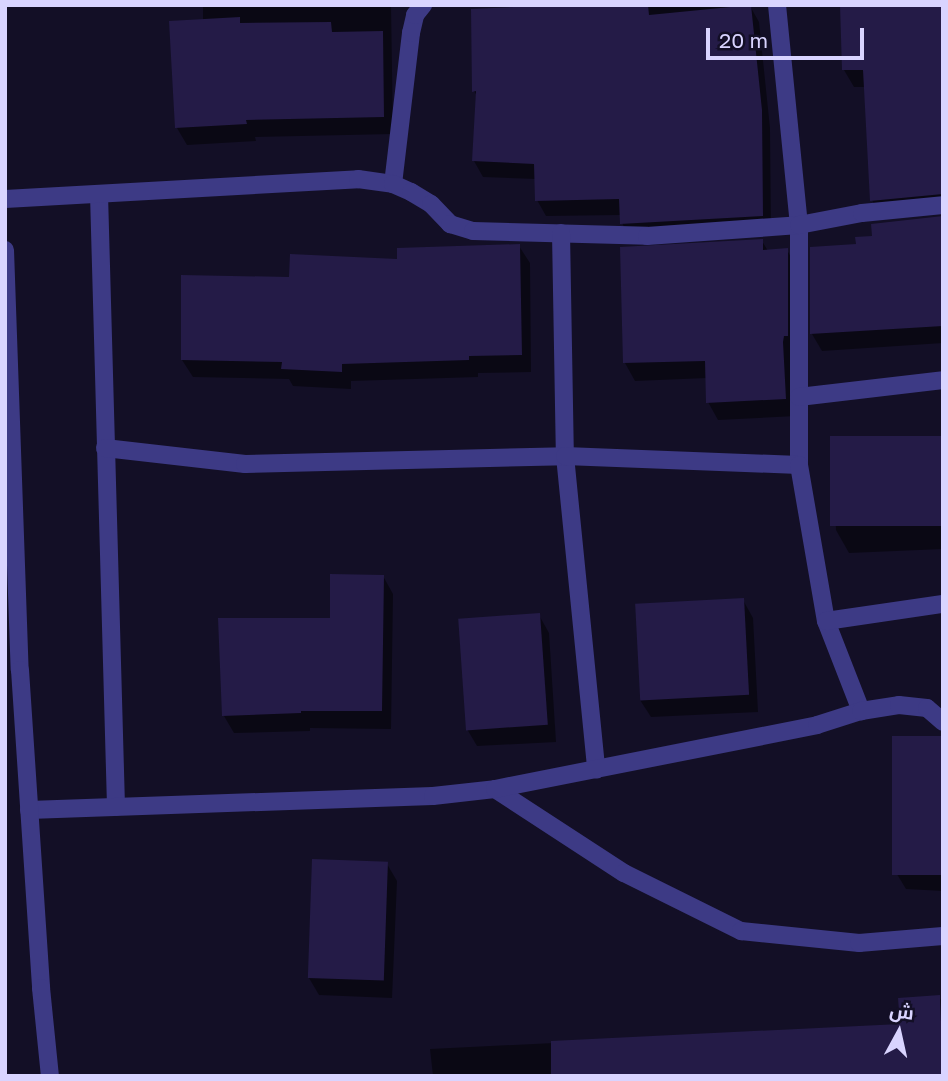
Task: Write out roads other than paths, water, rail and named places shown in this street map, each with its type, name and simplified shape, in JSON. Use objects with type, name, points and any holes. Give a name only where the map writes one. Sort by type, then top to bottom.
[{"type":"street","points":[[393,184],[411,33],[415,15],[423,5]]},
{"type":"street","points":[[777,5],[799,225],[799,465],[826,621],[861,711]]},
{"type":"street","points":[[5,199],[358,179],[393,184],[430,204],[450,224],[473,231],[648,236],[799,225],[862,213],[943,205]]},
{"type":"street","points":[[99,194],[116,807]]},
{"type":"street","points":[[561,233],[565,456],[596,769]]},
{"type":"street","points":[[5,250],[20,670],[51,1076]]},
{"type":"street","points":[[799,397],[943,380]]},
{"type":"street","points":[[105,448],[246,464],[565,456],[799,465]]},
{"type":"street","points":[[826,621],[943,604]]},
{"type":"street","points":[[29,810],[420,797],[495,789],[817,725],[861,711],[899,705],[927,708],[943,722]]},
{"type":"street","points":[[495,789],[624,873],[741,931],[859,943],[943,936]]}]
